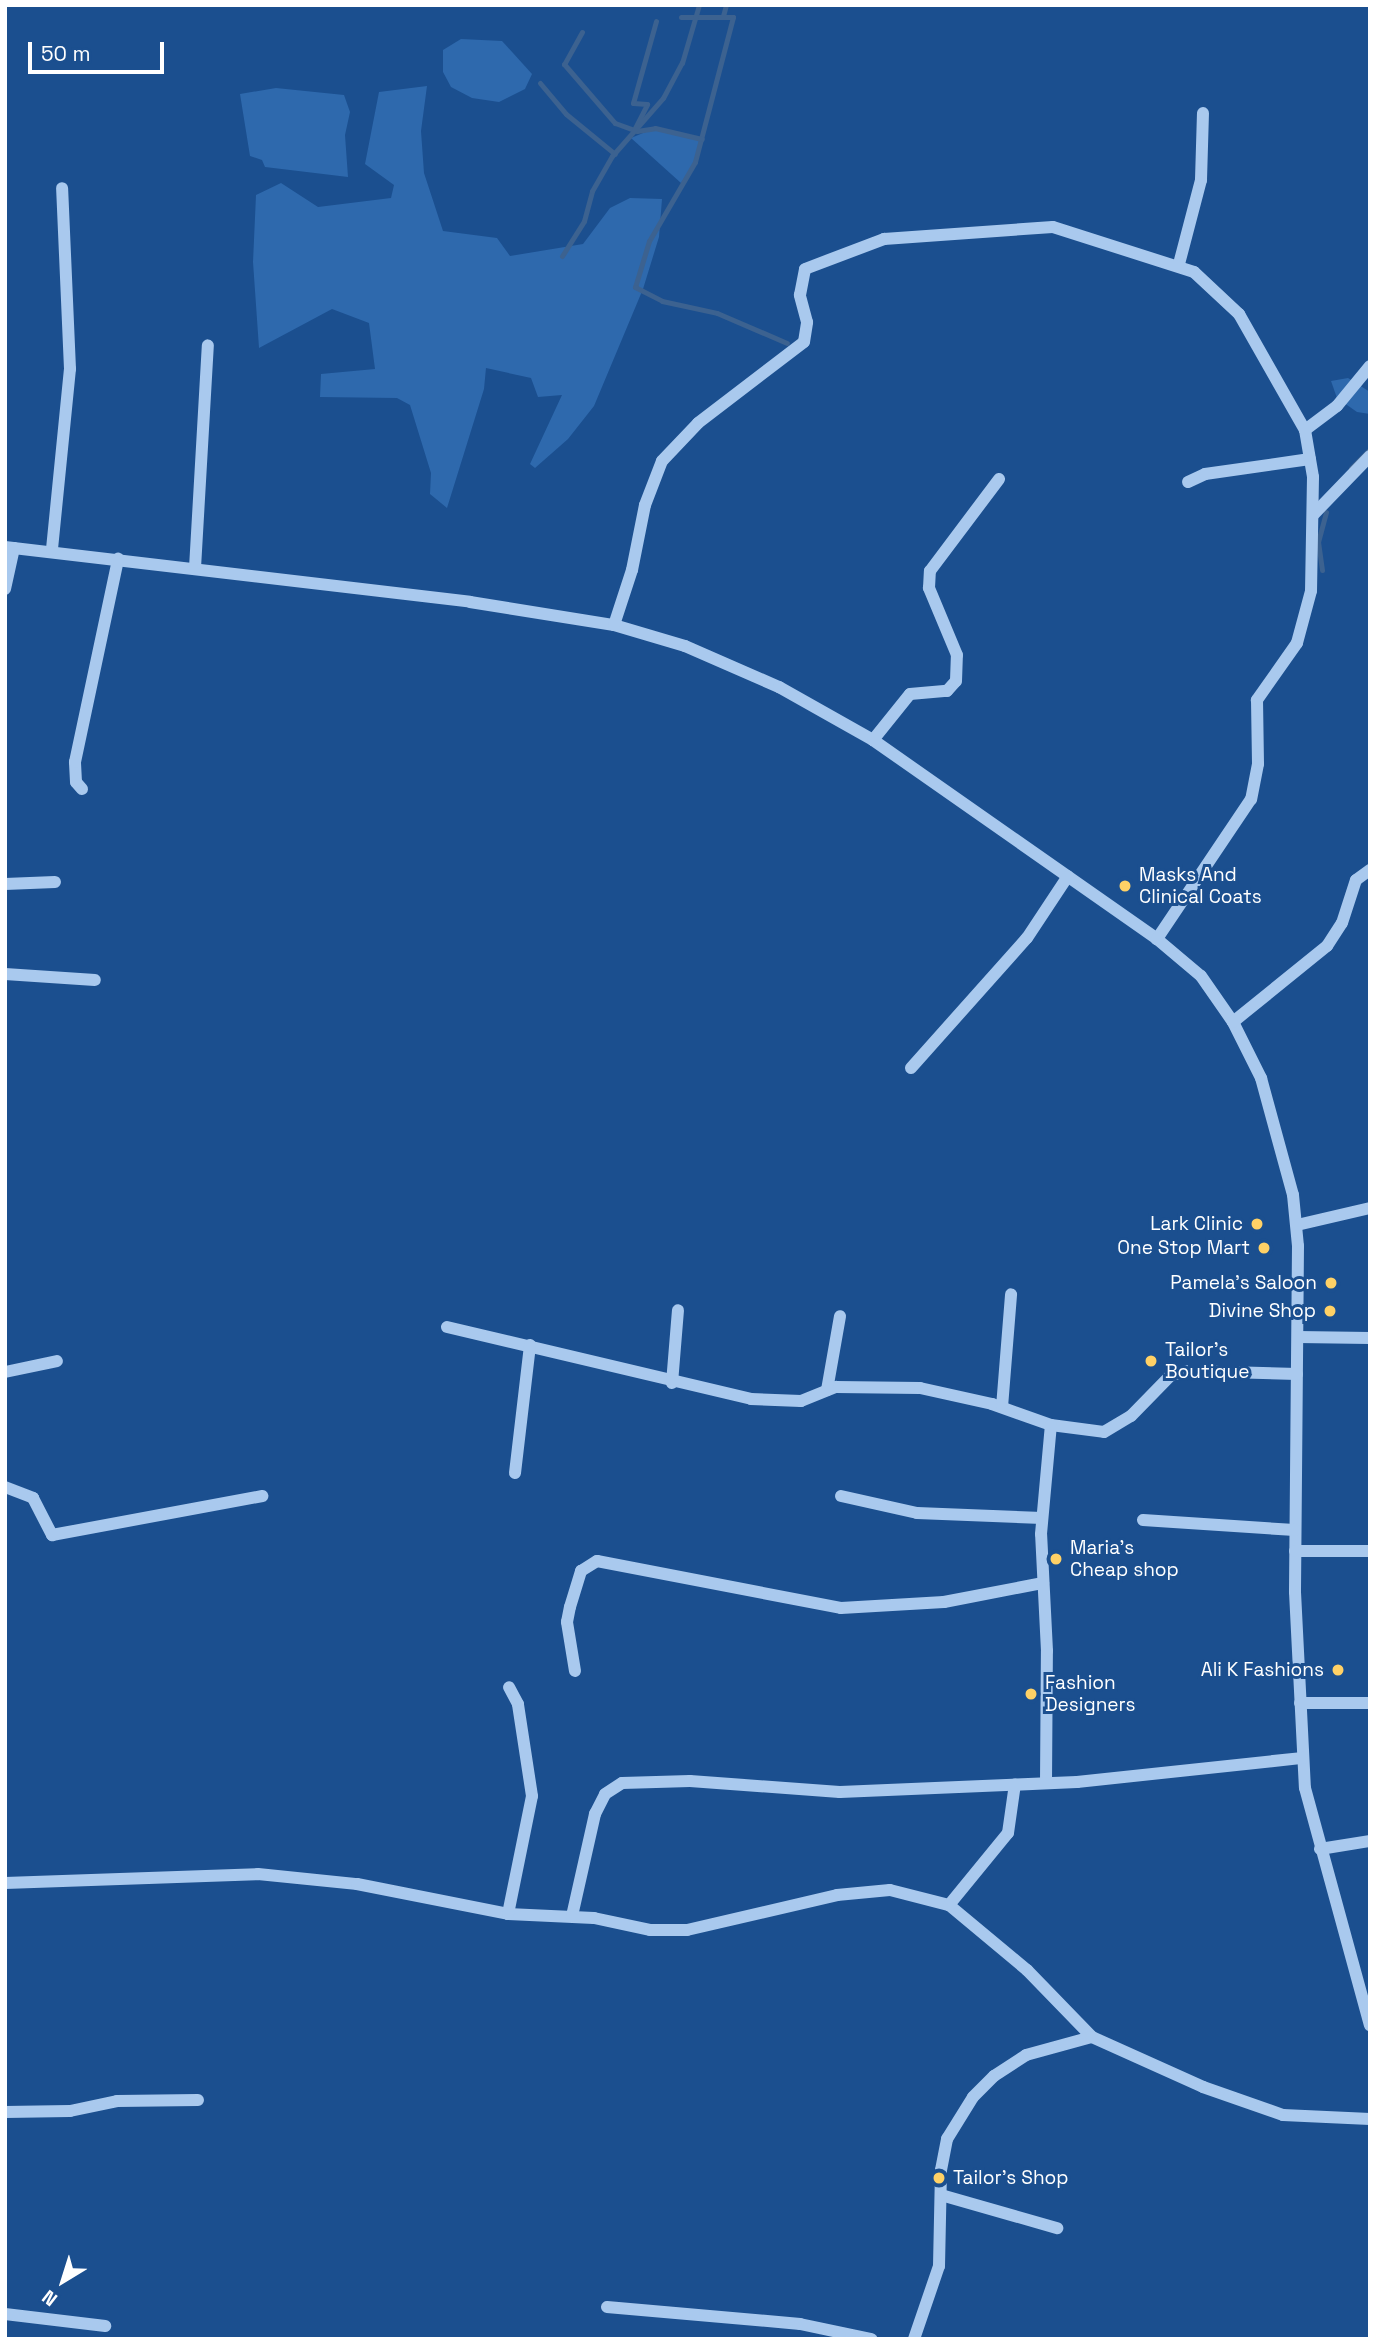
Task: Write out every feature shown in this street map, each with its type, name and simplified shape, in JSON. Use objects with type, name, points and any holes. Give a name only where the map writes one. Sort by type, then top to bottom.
[{"type":"street","points":[[1179,264],[1201,180],[1203,113]]},
{"type":"street","points":[[52,549],[70,369],[62,188]]},
{"type":"street","points":[[614,625],[632,570],[645,505],[662,461],[698,423],[804,342],[807,322],[800,295],[805,269],[884,239],[1054,227],[1179,264],[1212,286],[1239,313],[1278,376],[1305,430],[1310,459],[1313,514],[1311,592],[1302,630],[1255,709],[1258,764],[1254,790],[1157,939]]},
{"type":"street","points":[[195,568],[208,345]]},
{"type":"street","points":[[1305,430],[1337,406],[1370,366]]},
{"type":"street","points":[[1313,514],[1370,457]]},
{"type":"street","points":[[1188,482],[1205,474],[1310,459]]},
{"type":"street","points":[[873,740],[910,694],[947,691],[956,681],[957,655],[929,587],[930,571],[999,479]]},
{"type":"street","points":[[5,589],[10,547],[52,549],[470,602],[614,625],[685,646],[766,681],[873,740],[1157,939],[1201,976],[1233,1022],[1277,1123],[1297,1225],[1295,1551],[1305,1788],[1320,1849],[1367,2004],[1370,2025]]},
{"type":"street","points":[[82,789],[76,782],[75,762],[118,559]]},
{"type":"street","points":[[1233,1022],[1328,946],[1342,923],[1356,880],[1370,870]]},
{"type":"street","points":[[911,1068],[1027,939],[1068,876]]},
{"type":"street","points":[[5,884],[55,882]]},
{"type":"street","points":[[5,974],[95,979]]},
{"type":"street","points":[[1297,1225],[1370,1208]]},
{"type":"street","points":[[1002,1407],[1011,1294]]},
{"type":"street","points":[[672,1383],[678,1310]]},
{"type":"street","points":[[827,1390],[840,1316]]},
{"type":"street","points":[[447,1327],[530,1345],[672,1383],[779,1401],[809,1400],[827,1390],[920,1388],[1002,1407],[1051,1425],[1104,1432],[1131,1416],[1160,1383],[1189,1371],[1297,1374]]},
{"type":"street","points":[[1298,1337],[1370,1338]]},
{"type":"street","points":[[514,1473],[530,1345]]},
{"type":"street","points":[[5,1372],[57,1361]]},
{"type":"street","points":[[1046,1782],[1042,1518],[1051,1425]]},
{"type":"street","points":[[5,1487],[33,1498],[51,1535],[262,1496]]},
{"type":"street","points":[[841,1496],[917,1513],[1042,1518]]},
{"type":"street","points":[[1143,1520],[1295,1530]]},
{"type":"street","points":[[1295,1551],[1370,1551]]},
{"type":"street","points":[[575,1671],[567,1622],[570,1607],[582,1571],[597,1561],[841,1608],[967,1599],[1043,1583]]},
{"type":"street","points":[[508,1914],[532,1796],[517,1704],[509,1687]]},
{"type":"street","points":[[1300,1703],[1370,1703]]},
{"type":"street","points":[[572,1916],[585,1842],[595,1815],[605,1794],[622,1783],[690,1782],[840,1792],[1046,1782],[1303,1758]]},
{"type":"street","points":[[949,1905],[1008,1832],[1015,1784]]},
{"type":"street","points":[[1320,1849],[1370,1841]]},
{"type":"street","points":[[5,1883],[258,1874],[357,1884],[508,1914],[572,1916],[650,1930],[687,1930],[837,1895],[876,1891],[908,1893],[949,1905],[1027,1970],[1093,2037],[1203,2087],[1283,2115],[1370,2119]]},
{"type":"street","points":[[914,2339],[939,2266],[941,2195],[947,2139],[987,2083],[1026,2055],[1093,2037]]},
{"type":"street","points":[[5,2112],[70,2111],[117,2101],[198,2100]]},
{"type":"street","points":[[941,2195],[1058,2228]]},
{"type":"street","points":[[607,2307],[800,2324],[871,2339]]},
{"type":"street","points":[[5,2314],[105,2326]]},
{"type":"shaded area","points":[[461,39],[502,41],[532,74],[525,89],[499,102],[472,98],[451,87],[443,72],[443,50]]},
{"type":"shaded area","points":[[427,86],[421,131],[424,173],[443,231],[497,238],[510,256],[583,244],[610,208],[630,198],[662,199],[659,237],[643,289],[594,406],[568,439],[535,468],[530,464],[562,395],[538,397],[531,378],[486,368],[484,389],[447,508],[430,494],[431,473],[410,405],[397,398],[320,397],[321,374],[375,369],[369,323],[332,309],[259,348],[253,262],[256,195],[281,183],[318,207],[391,198],[394,185],[365,164],[379,92]]},
{"type":"shaded area","points":[[276,88],[344,95],[350,112],[345,135],[348,177],[265,167],[262,160],[250,156],[240,94]]},
{"type":"shaded area","points":[[655,128],[702,139],[695,162],[681,183],[631,138]]},
{"type":"shaded area","points":[[1348,378],[1370,392],[1370,414],[1357,412],[1337,398],[1331,381]]},
{"type":"waterway","points":[[562,256],[584,221],[592,191],[612,156],[663,98],[682,63],[699,5]]},
{"type":"waterway","points":[[723,16],[726,5]]},
{"type":"waterway","points":[[681,17],[733,17],[695,162],[649,241],[635,287],[662,301],[717,313],[787,343]]},
{"type":"waterway","points":[[634,130],[647,104],[633,103],[656,21]]},
{"type":"waterway","points":[[582,32],[564,64],[615,123],[637,131],[655,128],[702,139]]},
{"type":"waterway","points":[[540,83],[566,114],[615,154]]},
{"type":"waterway","points":[[1351,468],[1370,449]]},
{"type":"waterway","points":[[1322,570],[1318,542],[1326,512]]},
{"type":"place","name":"Masks And Clinical Coats","points":[[1125,886]]},
{"type":"place","name":"Lark Clinic","points":[[1257,1224]]},
{"type":"place","name":"One Stop Mart","points":[[1264,1248]]},
{"type":"place","name":"Pamela's Saloon","points":[[1331,1283]]},
{"type":"place","name":"Divine Shop","points":[[1330,1311]]},
{"type":"place","name":"Tailor's Boutique","points":[[1151,1361]]},
{"type":"place","name":"Maria's Cheap shop","points":[[1056,1559]]},
{"type":"place","name":"Ali K Fashions","points":[[1338,1670]]},
{"type":"place","name":"Fashion Designers","points":[[1031,1694]]},
{"type":"place","name":"Tailor's Shop","points":[[939,2178]]}]
